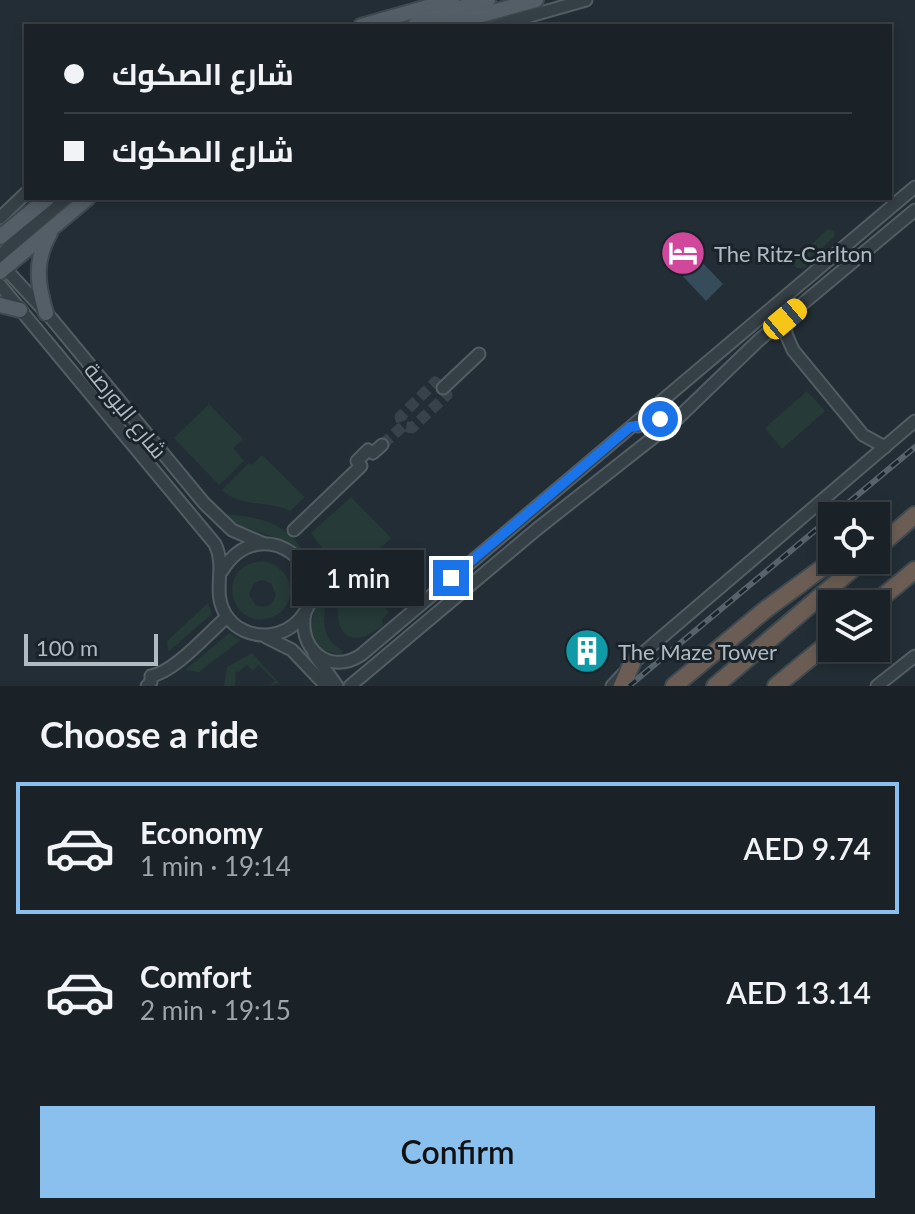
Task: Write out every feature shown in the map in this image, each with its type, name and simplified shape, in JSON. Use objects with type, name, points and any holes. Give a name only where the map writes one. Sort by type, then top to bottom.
[{"type":"highway","points":[[890,537],[915,515]]},
{"type":"highway","points":[[890,531],[899,529]]},
{"type":"highway","points":[[890,591],[915,570]]},
{"type":"highway","points":[[674,686],[818,571]]},
{"type":"highway","points":[[715,686],[847,574]]},
{"type":"highway","points":[[776,686],[818,652]]},
{"type":"highway","points":[[622,686],[632,663]]},
{"type":"main road","points":[[365,24],[405,6],[452,0]]},
{"type":"main road","points":[[416,24],[422,19],[488,0]]},
{"type":"main road","points":[[465,23],[536,0]]},
{"type":"main road","points":[[0,237],[46,200]]},
{"type":"main road","points":[[1,264],[86,200]]},
{"type":"main road","points":[[46,313],[37,271],[41,251],[56,225]]},
{"type":"main road","points":[[0,305],[20,310]]},
{"type":"street","points":[[502,24],[586,0]]},
{"type":"street","points":[[313,653],[338,663],[361,655],[915,187]]},
{"type":"street","points":[[0,218],[24,195]]},
{"type":"street","points":[[1,264],[64,200]]},
{"type":"street","points":[[350,686],[360,682],[537,529],[678,418],[759,340],[915,210]]},
{"type":"street","name":"شارع البورصة","points":[[1,264],[212,511],[232,530],[263,543]]},
{"type":"street","name":"شارع البورصة","points":[[0,285],[211,538],[220,557],[222,571]]},
{"type":"street","points":[[785,319],[786,334],[793,350],[863,435],[885,447]]},
{"type":"street","points":[[759,340],[775,341],[793,350]]},
{"type":"street","points":[[443,388],[479,354]]},
{"type":"street","points":[[693,376],[673,401],[678,407],[694,403]]},
{"type":"street","points":[[614,468],[617,461],[659,426],[661,420],[655,417],[642,425],[630,427]]},
{"type":"street","points":[[612,686],[632,663],[915,421]]},
{"type":"street","points":[[863,435],[869,461]]},
{"type":"street","points":[[294,530],[361,466],[365,469],[377,459],[378,449]]},
{"type":"street","points":[[326,686],[288,647],[244,631],[227,617],[218,594],[222,571],[238,551],[263,543],[284,547],[301,560],[307,569],[311,590],[303,632],[313,653],[337,686]]},
{"type":"street","points":[[262,636],[287,630],[305,613]]},
{"type":"street","points":[[152,681],[227,617]]},
{"type":"street","points":[[877,686],[915,656]]},
{"type":"green space","points":[[828,229],[834,231],[835,236],[809,260],[805,268],[796,268],[797,257]]},
{"type":"green space","points":[[807,391],[825,411],[782,449],[765,428]]},
{"type":"green space","points":[[209,404],[243,439],[233,448],[244,461],[219,485],[174,438]]},
{"type":"green space","points":[[262,455],[305,497],[290,511],[246,502],[222,490],[249,463],[252,465]]},
{"type":"green space","points":[[351,497],[391,538],[358,570],[373,587],[370,591],[389,612],[382,619],[383,625],[358,638],[342,630],[334,571],[311,533]]},
{"type":"green space","points":[[224,516],[274,524],[292,537],[308,559],[289,544],[234,522]]},
{"type":"green space","points":[[262,561],[276,566],[286,575],[290,595],[287,605],[278,614],[256,619],[245,615],[237,606],[233,584],[237,573],[247,565]],"holes":[[[262,580],[271,583],[276,595],[273,601],[266,606],[256,605],[249,595],[254,583]]]},
{"type":"green space","points":[[320,587],[325,605],[325,629],[333,644],[343,651],[341,655],[322,650],[312,639],[310,628]]},
{"type":"green space","points":[[208,603],[212,614],[168,652],[167,641]]},
{"type":"green space","points":[[229,633],[241,640],[199,672],[185,670]]},
{"type":"green space","points":[[252,653],[279,683],[270,686],[275,681],[259,665],[252,671],[247,665],[236,671],[235,686],[224,686],[227,667]]},
{"type":"water","points":[[696,256],[723,284],[706,301],[679,272]]},
{"type":"tunnel","points":[[382,445],[403,426],[400,417],[435,382],[443,388],[447,395],[412,428],[403,426]]},
{"type":"railway","points":[[629,686],[915,447]]},
{"type":"place","name":"The Ritz-Carlton","points":[[683,253]]},
{"type":"place","name":"The Maze Tower","points":[[587,651]]},
{"type":"route","points":[[451,578],[630,427],[642,425],[655,417],[660,419]]}]
